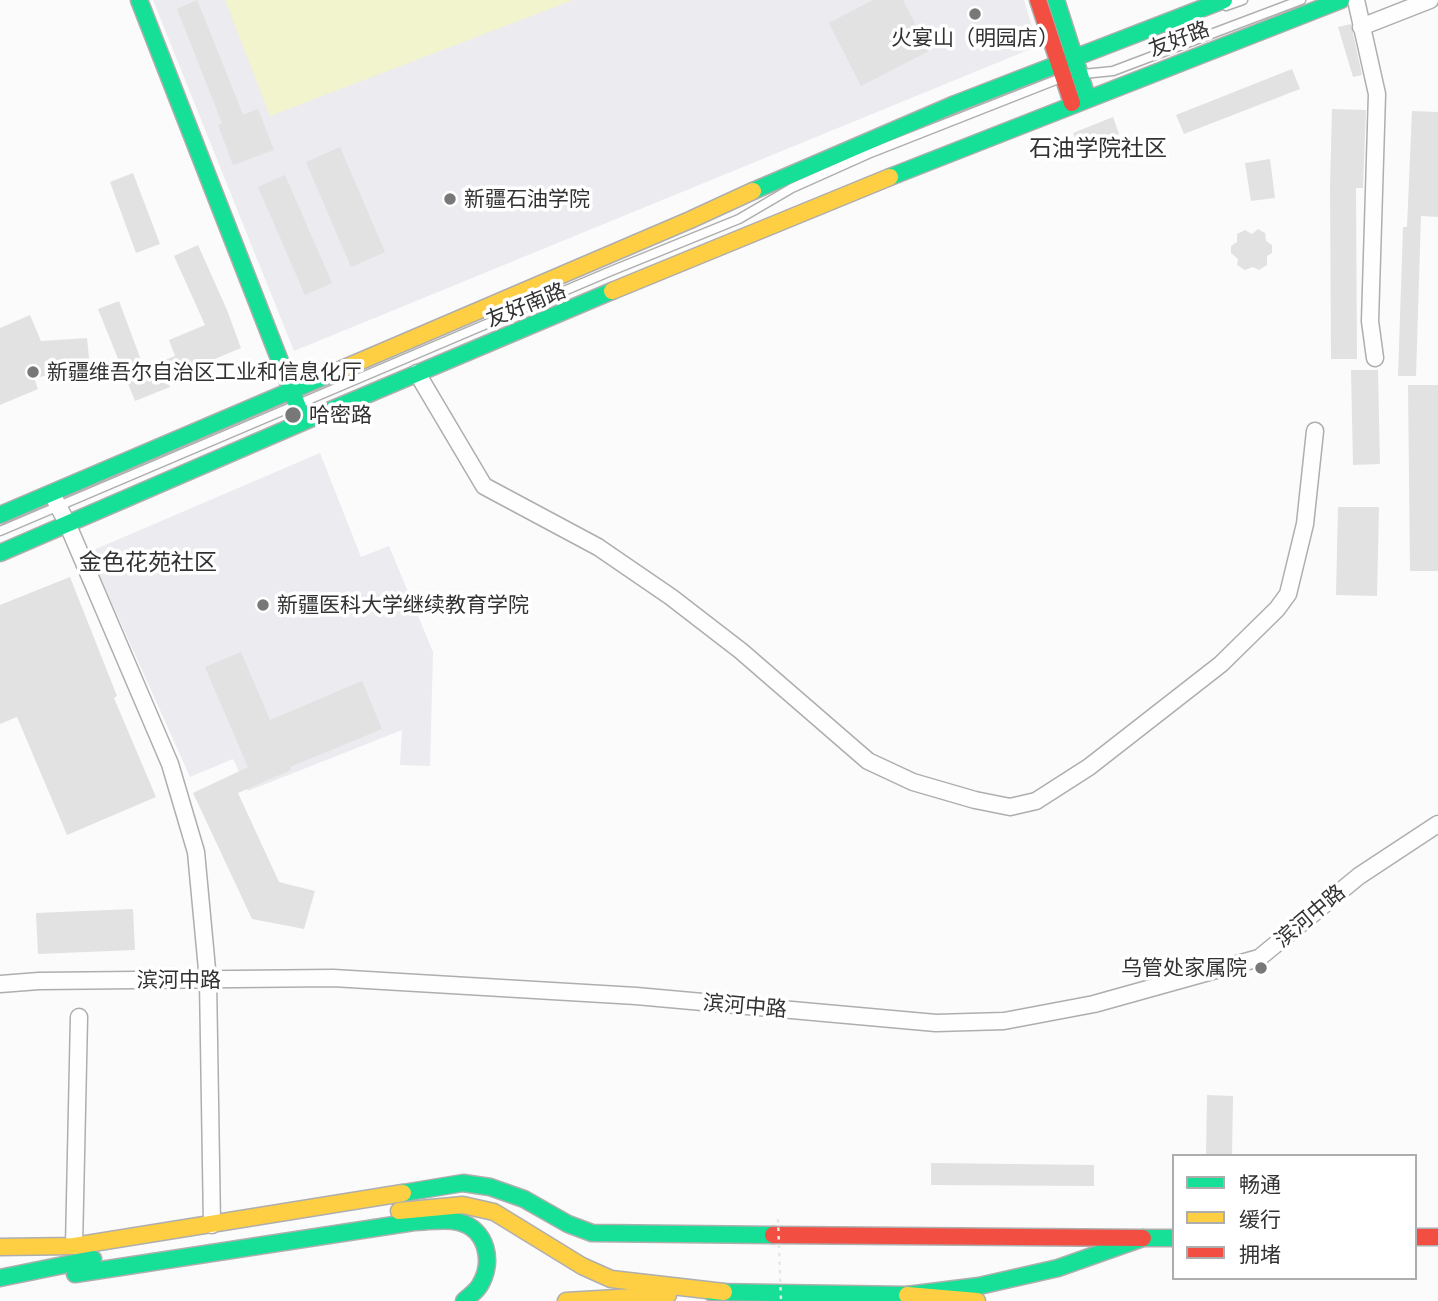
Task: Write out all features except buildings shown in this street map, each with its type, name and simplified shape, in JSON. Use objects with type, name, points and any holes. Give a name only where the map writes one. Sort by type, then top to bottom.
[{"type":"main road","points":[[139,0],[297,405]]},
{"type":"main road","points":[[1038,0],[1087,97]]},
{"type":"main road","points":[[1056,0],[1070,68],[1072,103]]},
{"type":"main road","name":"友好路","points":[[1070,68],[1224,0]]},
{"type":"main road","name":"友好路","points":[[1072,103],[1341,0]]},
{"type":"main road","name":"友好南路","points":[[0,552],[66,523],[297,405],[783,175],[1070,68]]},
{"type":"main road","name":"友好南路","points":[[0,515],[55,500],[297,405],[417,373],[1072,103]]},
{"type":"main road","points":[[0,1247],[74,1246],[463,1183],[508,1192],[563,1222],[592,1233],[1172,1238]]},
{"type":"main road","points":[[0,1289],[87,1271],[463,1205],[494,1212],[582,1266],[611,1279],[724,1292]]},
{"type":"main road","points":[[0,1278],[83,1260],[411,1216],[458,1222],[476,1229],[486,1244],[487,1263],[480,1287],[464,1301]]},
{"type":"main road","points":[[1417,1237],[1438,1237]]},
{"type":"main road","points":[[907,1295],[979,1286],[1058,1268],[1143,1238]]},
{"type":"main road","points":[[566,1301],[724,1292],[907,1295],[977,1301]]},
{"type":"street","points":[[1356,0],[1377,94],[1370,321],[1375,358]]},
{"type":"street","points":[[1361,27],[1430,0]]},
{"type":"street","points":[[417,373],[484,486],[598,547],[671,597],[741,651],[868,761],[914,782],[1010,807],[1036,801],[1089,767],[1221,664],[1277,609],[1288,594],[1305,524],[1315,431]]},
{"type":"street","points":[[55,500],[170,764],[196,852],[208,980],[212,1225]]},
{"type":"street","name":"滨河中路","points":[[0,984],[347,979],[636,996],[936,1023],[1004,1021],[1094,1004],[1259,958],[1359,876],[1438,824]]},
{"type":"street","points":[[74,1246],[79,1017]]},
{"type":"lane","points":[[1070,68],[1121,45],[1243,0]]},
{"type":"lane","points":[[1070,68],[1113,71],[1301,0]]},
{"type":"lane","points":[[0,531],[55,500]]},
{"type":"path","points":[[778,1219],[781,1301]]},
{"type":"shaded area","name":"新疆石油学院","points":[[153,0],[1024,0],[1038,46],[294,351]]},
{"type":"shaded area","name":"新疆医科大学继续教育学院","points":[[320,453],[361,557],[389,546],[433,652],[430,766],[400,765],[402,730],[248,791],[233,759],[190,777],[89,552]]},
{"type":"green space","points":[[225,0],[573,0],[270,116]]},
{"type":"traffic: fast","points":[[139,0],[303,420]]},
{"type":"traffic: fast","points":[[1056,0],[1087,97]]},
{"type":"traffic: fast","points":[[753,191],[955,104],[1224,0]]},
{"type":"traffic: fast","points":[[890,177],[1341,0]]},
{"type":"traffic: fast","points":[[0,553],[612,291]]},
{"type":"traffic: fast","points":[[0,515],[328,375]]},
{"type":"traffic: fast","points":[[403,1193],[463,1183],[490,1187],[524,1199],[568,1224],[592,1233],[773,1235]]},
{"type":"traffic: fast","points":[[75,1274],[414,1222],[448,1220],[469,1226],[476,1232],[482,1239],[487,1257],[484,1276],[478,1287],[464,1301]]},
{"type":"traffic: fast","points":[[711,1292],[907,1295],[979,1286],[1058,1268],[1143,1238],[1172,1238]]},
{"type":"traffic: fast","points":[[0,1278],[93,1259]]},
{"type":"traffic: slow","points":[[612,291],[890,177]]},
{"type":"traffic: slow","points":[[328,375],[753,191]]},
{"type":"traffic: slow","points":[[0,1247],[74,1246],[403,1193]]},
{"type":"traffic: slow","points":[[399,1211],[463,1205],[494,1212],[582,1266],[611,1279],[724,1292]]},
{"type":"traffic: slow","points":[[566,1301],[668,1295]]},
{"type":"traffic: slow","points":[[907,1295],[977,1301]]},
{"type":"traffic: jam","points":[[1038,0],[1072,103]]},
{"type":"traffic: jam","points":[[773,1235],[1143,1238]]},
{"type":"traffic: jam","points":[[1417,1237],[1438,1237]]},
{"type":"place","name":"火宴山（明园店）","points":[[975,14]]},
{"type":"place","name":"新疆石油学院","points":[[450,199]]},
{"type":"place","name":"新疆维吾尔自治区工业和信息化厅","points":[[33,372]]},
{"type":"place","name":"哈密路","points":[[293,415]]},
{"type":"place","name":"新疆医科大学继续教育学院","points":[[263,605]]},
{"type":"place","name":"乌管处家属院","points":[[1261,968]]},
{"type":"district","name":"石油学院社区","points":[[1098,148]]},
{"type":"district","name":"金色花苑社区","points":[[148,562]]}]
